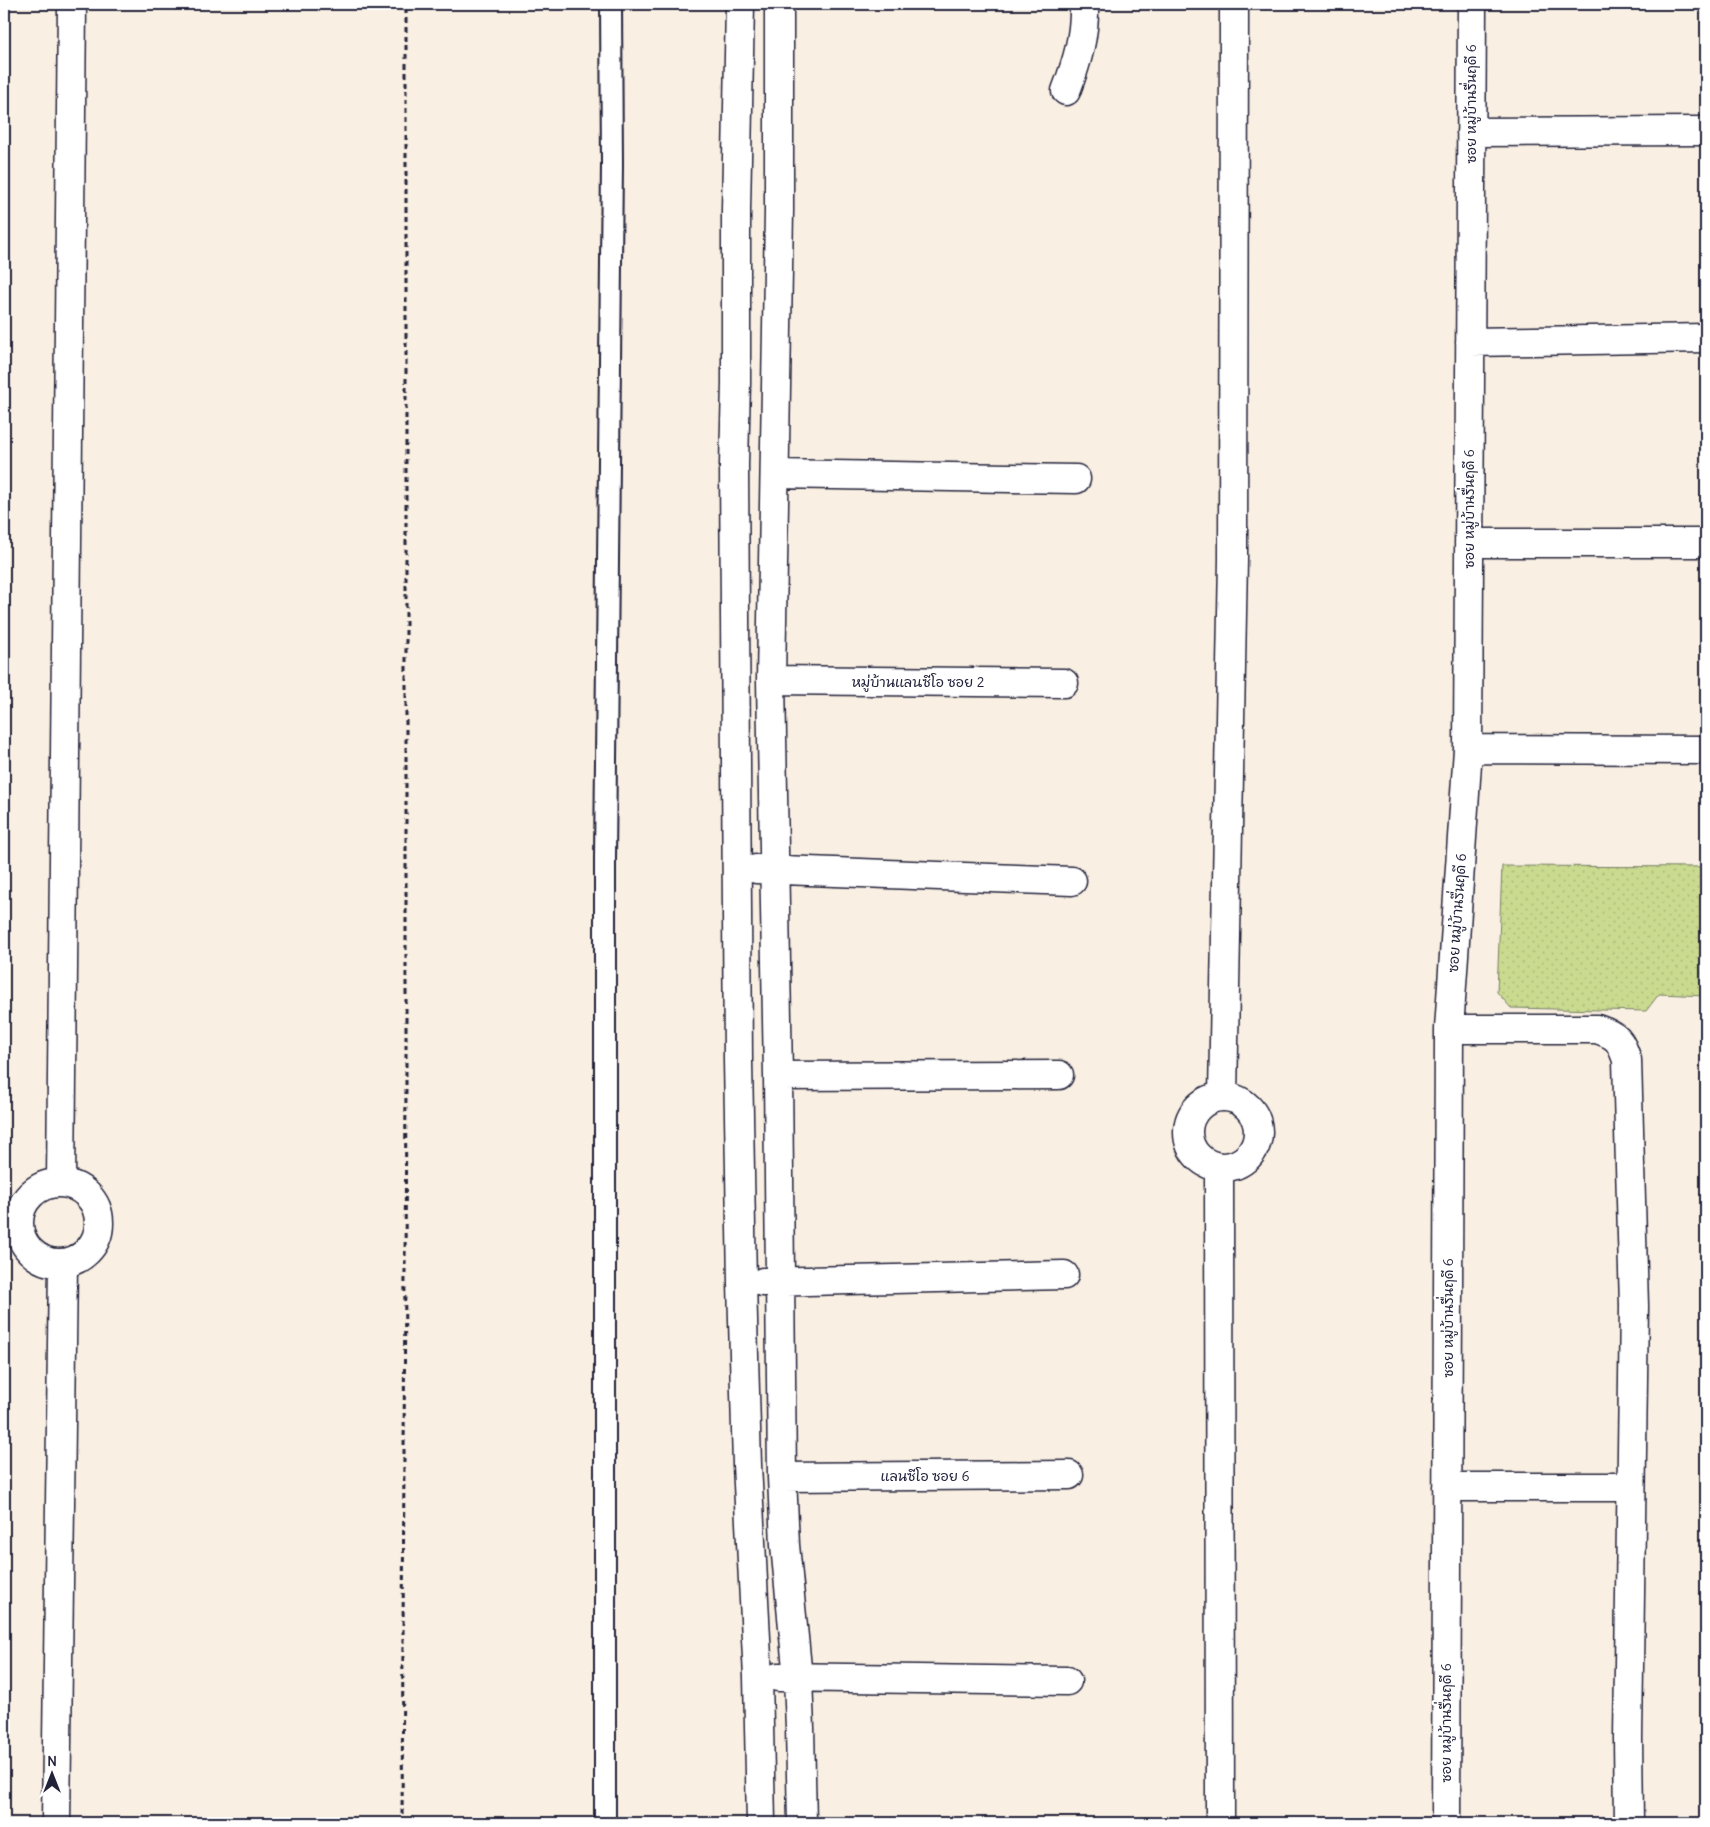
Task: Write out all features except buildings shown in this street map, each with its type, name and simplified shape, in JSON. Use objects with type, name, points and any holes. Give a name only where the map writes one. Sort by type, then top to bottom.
[{"type":"street","points":[[61,1183],[72,4]]},
{"type":"street","points":[[740,4],[734,465],[736,868],[742,1283],[747,1464],[758,1677],[761,1823]]},
{"type":"street","points":[[779,4],[779,211],[771,680],[778,1076],[782,1477],[785,1545],[798,1678],[802,1823]]},
{"type":"street","points":[[1066,91],[1078,60],[1084,4]]},
{"type":"street","points":[[1224,1096],[1234,559],[1234,4]]},
{"type":"street","name":"ซอย หมู่บ้านรื่นฤดี 6","points":[[1446,1823],[1449,1029],[1468,749],[1472,4]]},
{"type":"street","points":[[1471,132],[1706,131]]},
{"type":"street","points":[[736,210],[779,211]]},
{"type":"street","points":[[1470,342],[1706,338]]},
{"type":"street","points":[[775,474],[1076,479]]},
{"type":"street","points":[[1469,543],[1699,543]]},
{"type":"street","name":"หมู่บ้านแลนซีโอ ซอย 2","points":[[771,680],[1064,683]]},
{"type":"street","points":[[1468,749],[1706,750]]},
{"type":"street","points":[[736,868],[774,871],[1072,881]]},
{"type":"street","points":[[1449,1029],[1597,1029],[1612,1034],[1622,1047],[1627,1060],[1634,1306],[1628,1738],[1629,1823]]},
{"type":"street","points":[[778,1076],[1059,1076]]},
{"type":"street","points":[[1224,1096],[1236,1099],[1247,1106],[1254,1116],[1258,1128],[1257,1140],[1252,1152],[1244,1161],[1232,1166],[1219,1167],[1205,1162],[1194,1152],[1188,1137],[1189,1122],[1196,1108],[1209,1100],[1224,1096]]},
{"type":"street","points":[[1219,1167],[1220,1823]]},
{"type":"street","points":[[61,1183],[81,1188],[93,1200],[99,1214],[100,1230],[94,1245],[84,1257],[63,1264],[37,1258],[26,1247],[19,1232],[19,1217],[24,1202],[36,1190],[50,1184],[61,1183]]},
{"type":"street","points":[[56,1823],[63,1264]]},
{"type":"street","points":[[742,1283],[1064,1275]]},
{"type":"street","name":"แลนซีโอ ซอย 6","points":[[782,1477],[1069,1475]]},
{"type":"street","points":[[1447,1487],[1631,1487]]},
{"type":"street","points":[[758,1677],[1067,1681]]},
{"type":"lane","points":[[604,1823],[604,858],[612,164],[611,4]]},
{"type":"path","points":[[402,1823],[406,1096],[406,4]]},
{"type":"green space","points":[[1502,866],[1706,867],[1706,996],[1659,994],[1646,1011],[1511,1008],[1497,992]]}]
